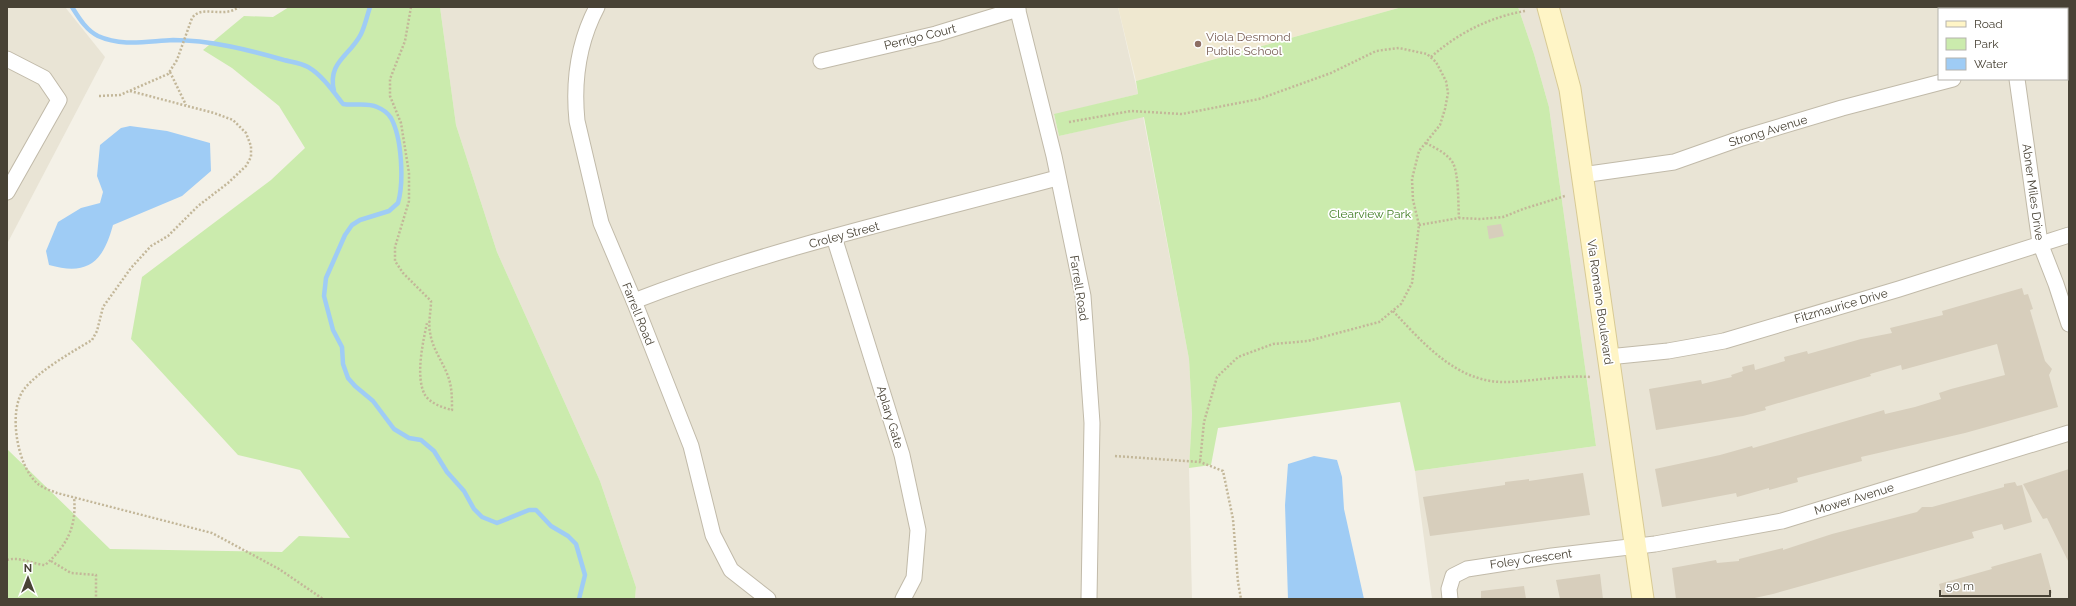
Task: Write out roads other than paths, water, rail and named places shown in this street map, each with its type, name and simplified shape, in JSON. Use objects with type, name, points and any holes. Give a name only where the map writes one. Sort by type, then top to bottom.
[{"type":"street","name":"Farrell Road","points":[[597,7],[587,28],[579,59],[576,90],[577,121],[600,223],[634,301],[691,446],[713,534],[731,570],[768,599]]},
{"type":"street","name":"Farrell Road","points":[[1017,8],[1034,71],[1054,156],[1057,178],[1083,296],[1092,423],[1089,599]]},
{"type":"street","name":"Perrigo Court","points":[[821,61],[936,34],[1017,8]]},
{"type":"street","name":"Via Romano Boulevard","points":[[1553,8],[1570,89],[1643,599]]},
{"type":"street","points":[[7,58],[44,78],[59,100],[7,192]]},
{"type":"street","name":"Strong Avenue","points":[[1582,175],[1674,162],[1742,138],[1842,108],[1949,80]]},
{"type":"street","name":"Abner Miles Drive","points":[[2018,80],[2040,244],[2056,284],[2069,324]]},
{"type":"street","name":"Croley Street","points":[[634,301],[699,276],[834,237],[1057,178]]},
{"type":"street","name":"Fitzmaurice Drive","points":[[1608,357],[1668,351],[1724,341],[1899,289],[2069,236]]},
{"type":"street","name":"Aplary Gate","points":[[834,237],[902,455],[918,530],[914,578],[903,599]]},
{"type":"street","name":"Mower Avenue","points":[[1635,546],[1655,544],[1782,521],[2069,433]]},
{"type":"street","name":"Foley Crescent","points":[[1450,599],[1449,589],[1453,576],[1467,569],[1635,546]]},
{"type":"water","points":[[130,126],[167,131],[210,143],[211,171],[182,196],[113,225],[104,248],[99,257],[92,263],[84,267],[74,269],[49,265],[46,251],[58,222],[81,208],[100,203],[103,192],[97,176],[100,145],[121,128]]},
{"type":"water","points":[[1314,456],[1337,460],[1342,477],[1344,509],[1364,599],[1288,599],[1285,505],[1288,464]]},
{"type":"waterway","points":[[72,7],[90,30],[98,36],[107,39],[126,42],[187,40],[243,49],[302,64],[313,70],[323,79],[343,104],[365,104],[373,106],[383,110],[390,116],[395,127],[400,148],[401,184],[398,203],[389,211],[360,220],[352,225],[345,235],[326,278],[324,296],[333,330],[342,347],[343,364],[348,378],[373,401],[394,429],[409,438],[421,440],[434,451],[447,472],[464,491],[474,509],[482,517],[497,523],[529,510],[536,510],[551,526],[568,536],[576,544],[585,575],[579,599]]},
{"type":"waterway","points":[[334,91],[334,73],[341,60],[361,34],[370,7]]},
{"type":"place","name":"Viola Desmond Public School","points":[[1198,44]]},
{"type":"park label","name":"Clearview Park","points":[[1370,214]]}]
